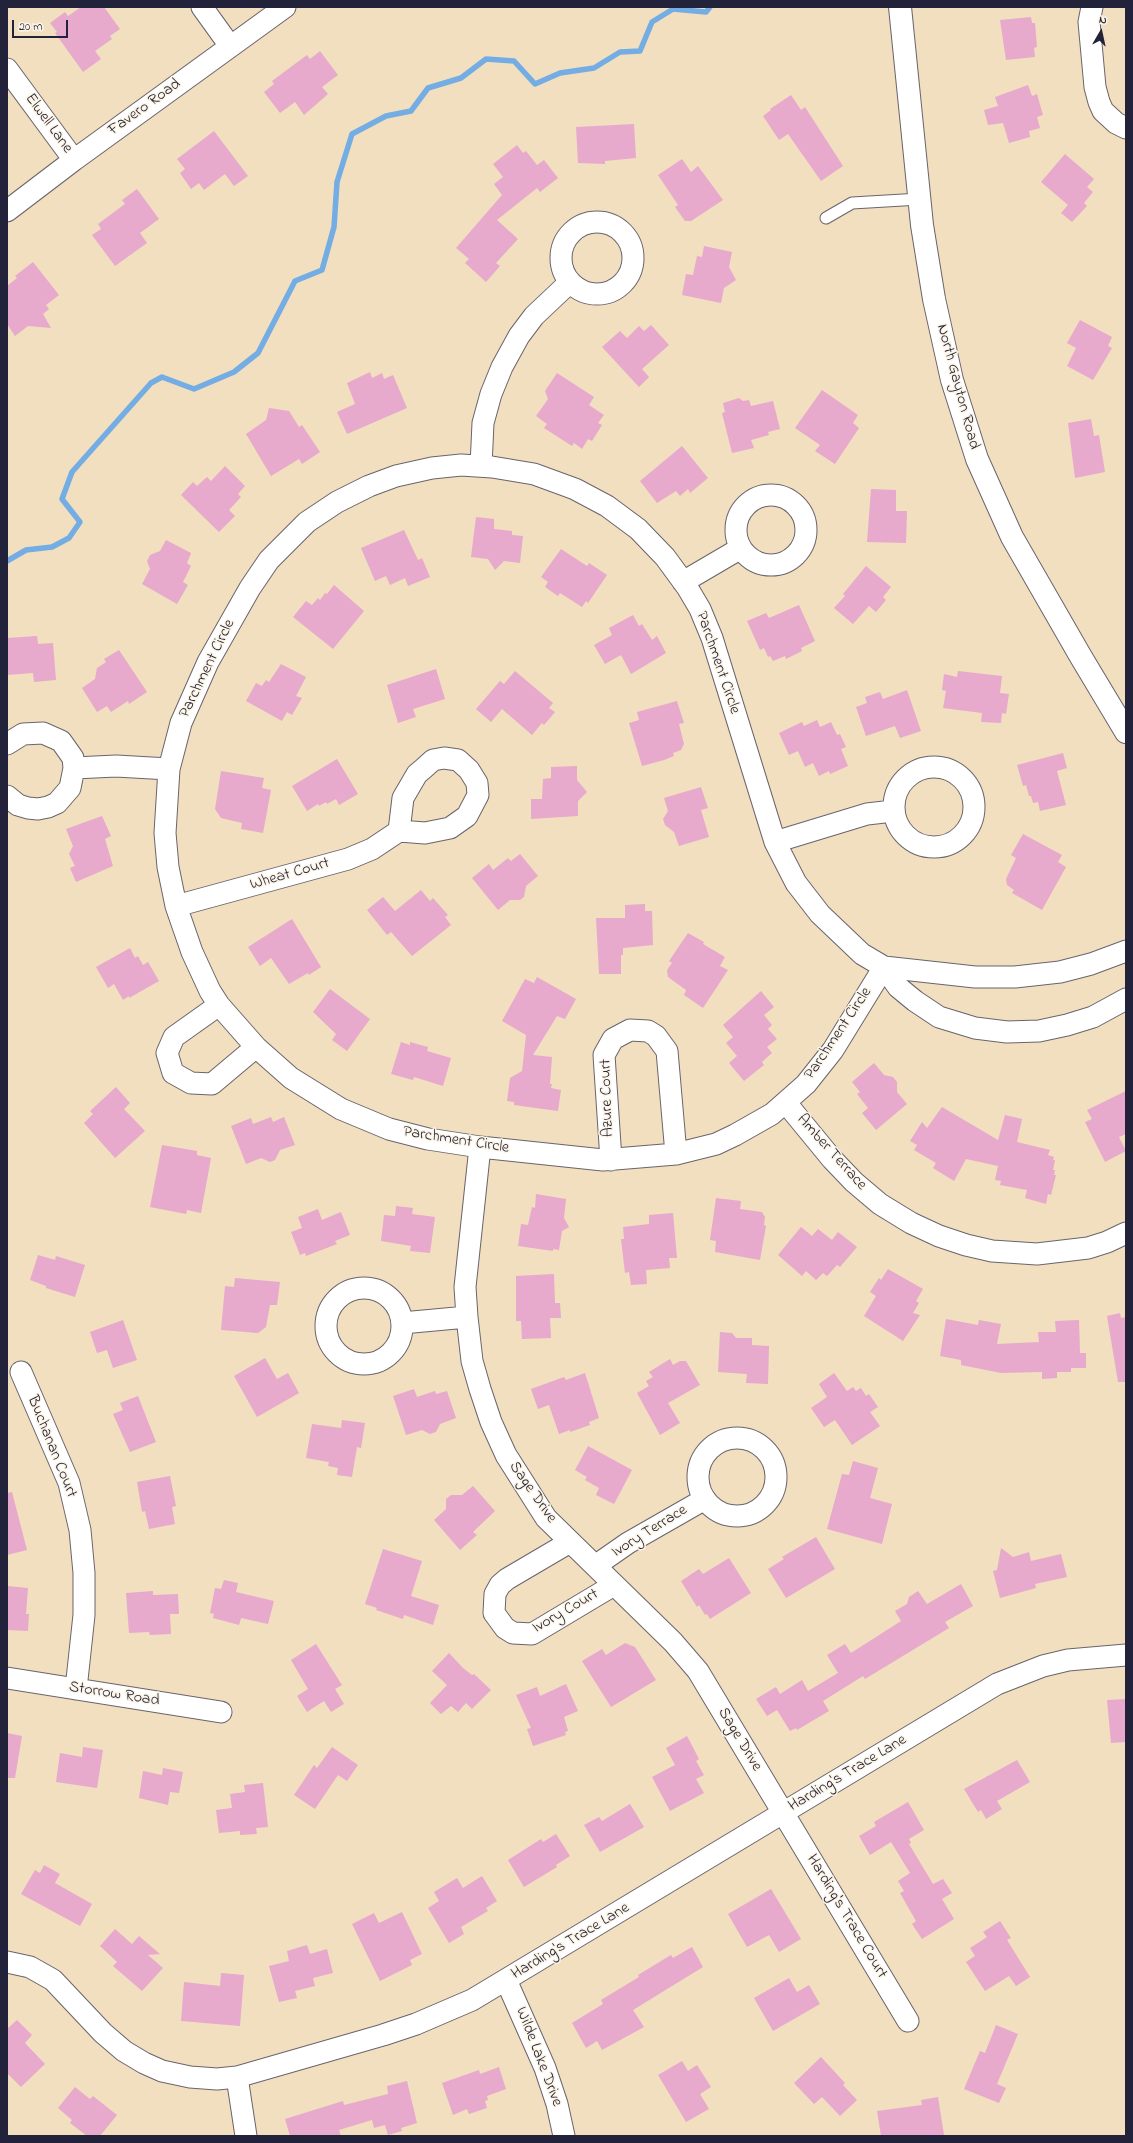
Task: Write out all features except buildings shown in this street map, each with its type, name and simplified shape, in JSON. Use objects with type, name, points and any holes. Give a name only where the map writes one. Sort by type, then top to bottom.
[{"type":"street","points":[[202,7],[230,46]]},
{"type":"street","name":"Favero Road","points":[[7,211],[74,160],[285,7]]},
{"type":"street","name":"North Gayton Road","points":[[900,7],[920,199],[934,299],[952,380],[977,459],[1012,537],[1080,658],[1126,732]]},
{"type":"street","points":[[1092,7],[1089,22],[1095,87],[1099,102],[1103,111],[1116,123],[1126,128]]},
{"type":"street","name":"Elwell Lane","points":[[7,69],[74,160]]},
{"type":"street","points":[[481,466],[483,423],[491,394],[502,367],[519,336],[534,316],[570,282]]},
{"type":"street","name":"Parchment Circle","points":[[884,967],[832,1050],[806,1084],[772,1114],[716,1144],[676,1154],[611,1160],[428,1139],[389,1129],[367,1121],[316,1095],[292,1078],[256,1047],[219,1005],[210,991],[192,952],[176,906],[168,867],[165,833],[169,769],[181,723],[208,662],[250,588],[269,560],[307,522],[337,502],[369,486],[396,476],[432,468],[461,465],[481,466],[534,474],[575,489],[607,506],[638,529],[665,557],[683,582],[700,609],[712,638],[775,842],[796,883],[820,914],[862,954],[884,967],[976,977],[1016,978],[1060,972],[1091,964],[1126,951]]},
{"type":"street","points":[[683,582],[741,548]]},
{"type":"street","points":[[7,744],[23,734],[44,732],[62,741],[73,758],[74,768],[70,788],[57,803],[48,807],[38,809],[28,808],[18,805],[7,796]]},
{"type":"street","points":[[74,768],[116,766],[169,769]]},
{"type":"street","points":[[775,842],[867,814],[893,811]]},
{"type":"street","name":"Wheat Court","points":[[176,906],[348,858],[372,849],[399,831]]},
{"type":"street","name":"Parchment Circle","points":[[884,967],[898,987],[915,1001],[939,1017],[975,1028],[1007,1032],[1046,1029],[1067,1025],[1093,1017],[1126,1000]]},
{"type":"street","points":[[219,1005],[174,1037],[167,1053],[173,1073],[191,1083],[212,1084],[256,1047]]},
{"type":"street","name":"Azure Court","points":[[611,1160],[604,1055],[613,1039],[630,1030],[648,1032],[656,1036],[667,1051],[676,1154]]},
{"type":"street","name":"Amber Terrace","points":[[786,1103],[832,1159],[859,1186],[880,1204],[911,1223],[939,1236],[966,1245],[992,1250],[1037,1254],[1088,1248],[1107,1242],[1126,1233]]},
{"type":"street","name":"Sage Drive","points":[[480,1146],[465,1287],[472,1361],[491,1422],[515,1472],[546,1518],[673,1642],[698,1671],[783,1813]]},
{"type":"street","points":[[402,1323],[467,1317]]},
{"type":"street","name":"Buchanan Court","points":[[21,1372],[69,1483],[80,1530],[84,1573],[84,1615],[76,1689]]},
{"type":"street","name":"Ivory Terrace","points":[[595,1566],[634,1539],[705,1499]]},
{"type":"street","name":"Ivory Court","points":[[570,1542],[507,1579],[500,1585],[495,1594],[494,1613],[505,1628],[513,1633],[532,1634],[614,1585]]},
{"type":"street","name":"Harding's Trace Lane","points":[[7,1962],[30,1967],[53,1980],[103,2033],[124,2051],[144,2063],[162,2071],[190,2077],[217,2079],[237,2077],[416,2024],[472,2000],[997,1684],[1043,1666],[1068,1660],[1100,1656],[1126,1655]]},
{"type":"street","name":"Storrow Road","points":[[7,1678],[221,1712]]},
{"type":"street","name":"Harding's Trace Court","points":[[783,1813],[908,2021]]},
{"type":"street","name":"Wilde Lake Drive","points":[[506,1980],[545,2068],[557,2104],[564,2136]]},
{"type":"street","points":[[237,2077],[246,2136]]},
{"type":"lane","points":[[826,218],[852,203],[920,199]]},
{"type":"waterway","points":[[7,561],[26,550],[52,547],[69,538],[80,522],[62,499],[72,472],[151,383],[162,377],[194,389],[234,372],[258,353],[295,281],[322,270],[334,227],[337,182],[352,134],[386,116],[411,111],[428,88],[461,78],[486,59],[514,61],[535,84],[560,73],[594,68],[620,52],[640,51],[652,22],[673,9],[706,12],[710,7]]}]
